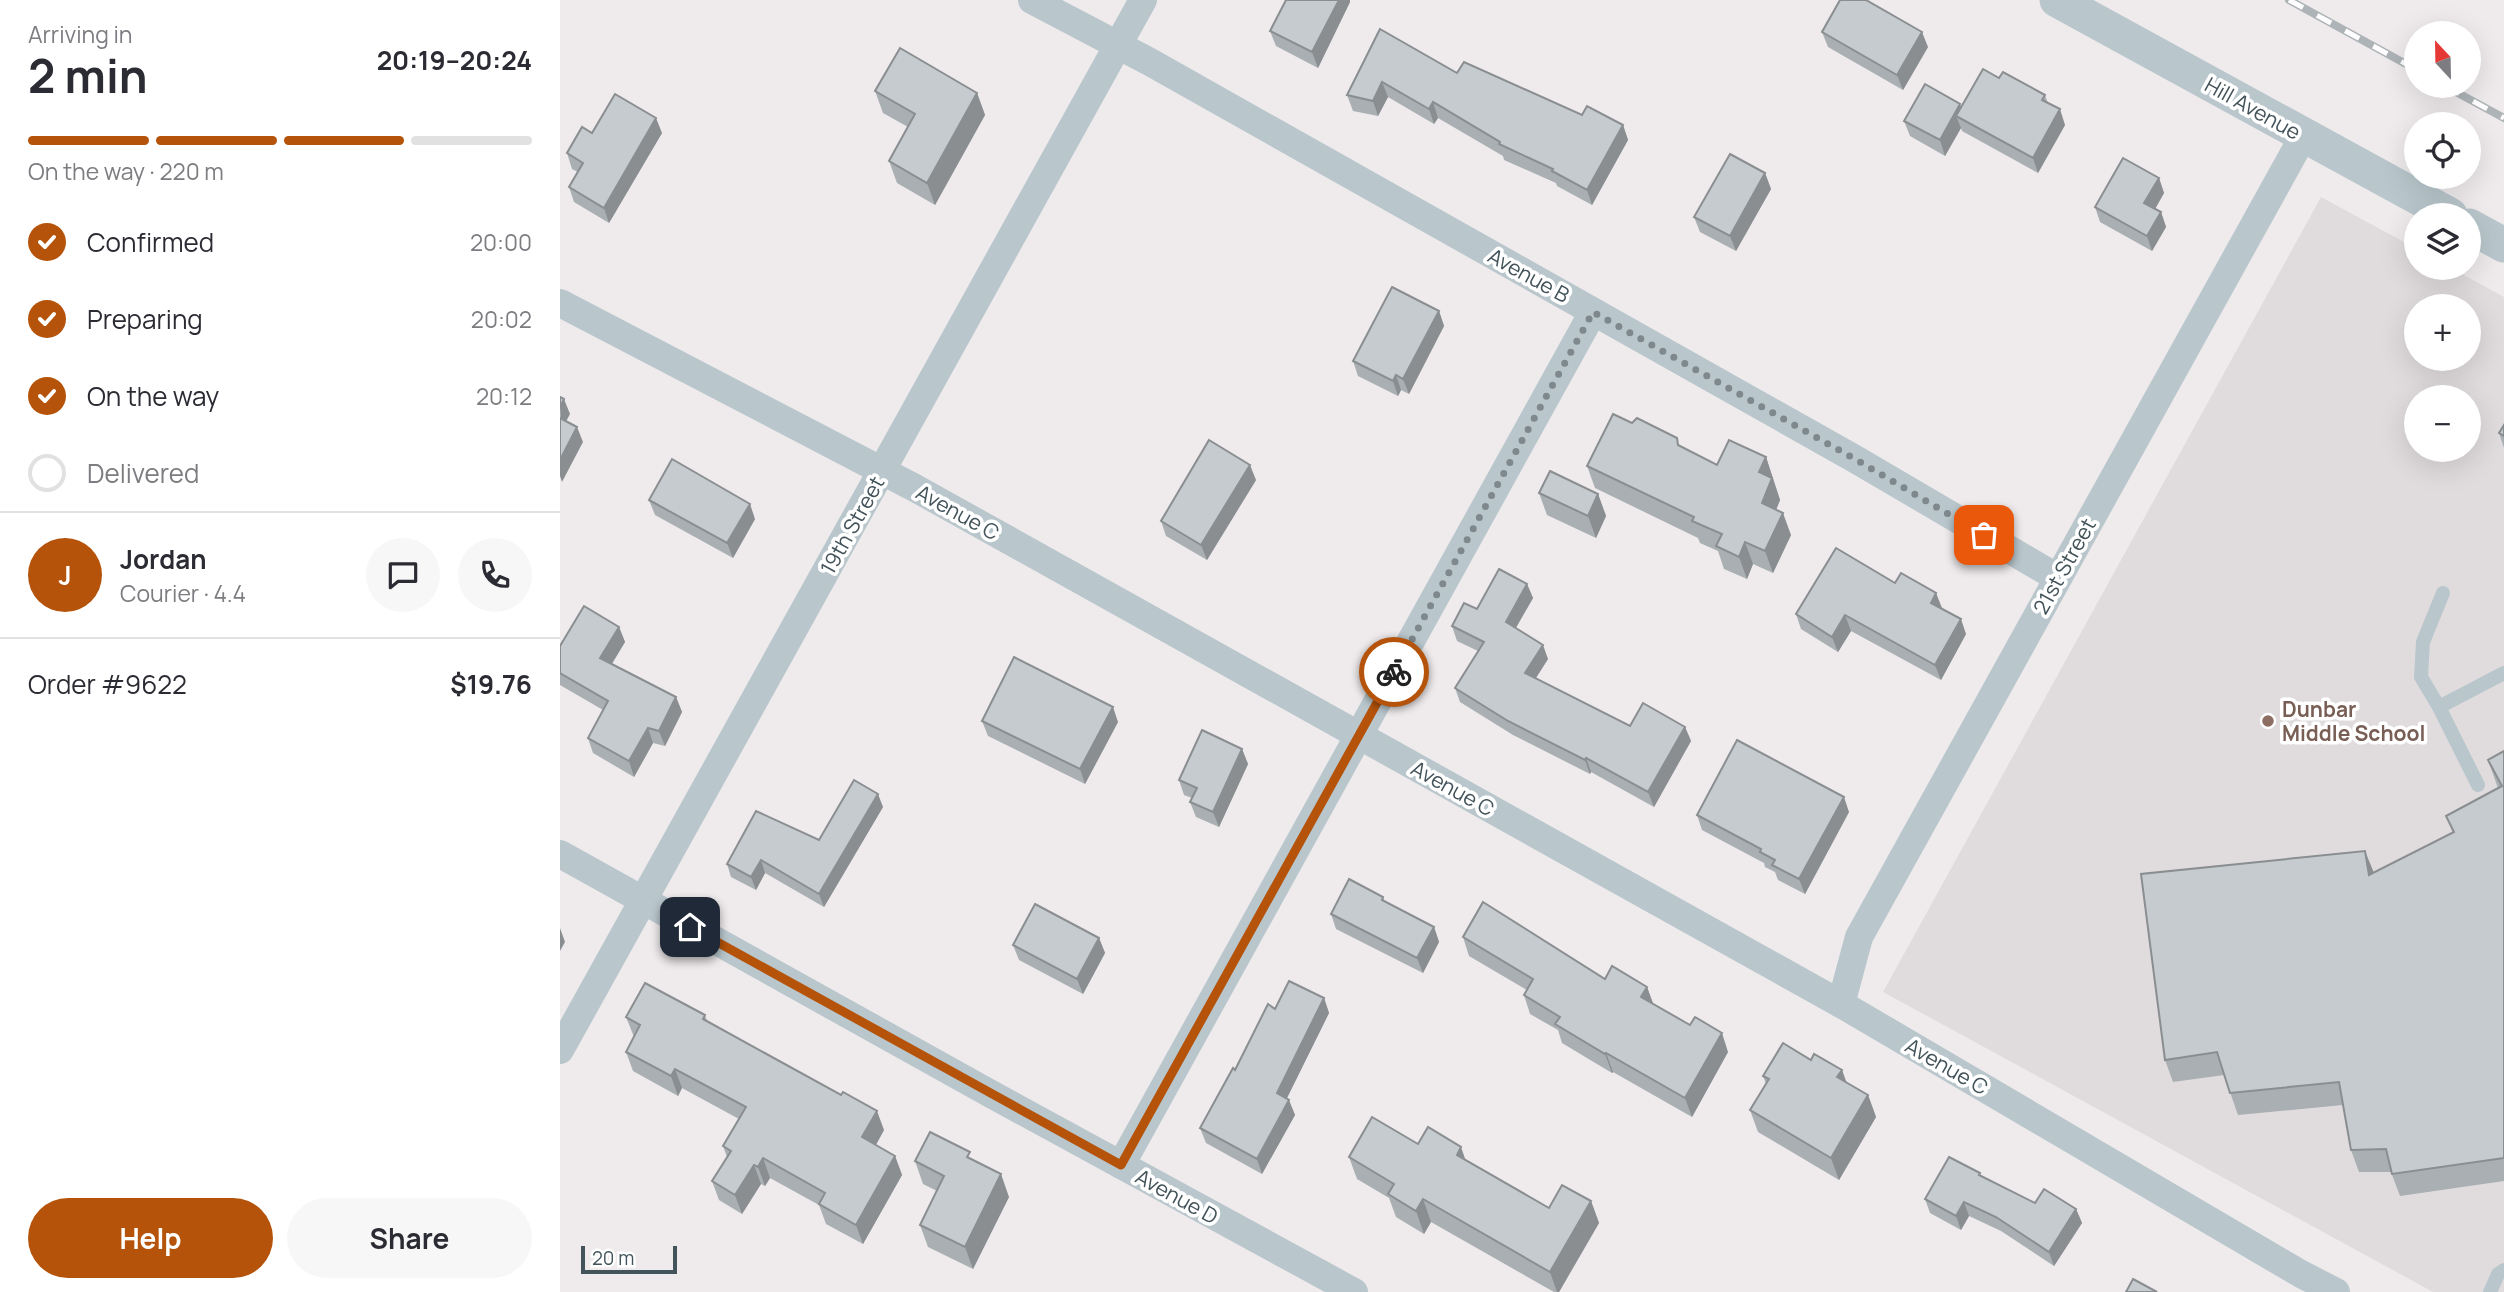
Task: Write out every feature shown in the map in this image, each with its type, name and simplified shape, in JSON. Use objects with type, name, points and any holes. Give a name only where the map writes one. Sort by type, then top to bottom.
[{"type":"street","name":"Avenue B","points":[[1032,0],[1119,45],[1855,459],[2058,578]]},
{"type":"street","name":"19th Street","points":[[560,1050],[1143,0]]},
{"type":"street","name":"Hill Avenue","points":[[2057,0],[2428,203]]},
{"type":"street","name":"21st Street","points":[[1841,1004],[1859,937],[2304,135]]},
{"type":"street","points":[[2481,233],[2504,245]]},
{"type":"street","name":"Avenue C","points":[[560,303],[882,471],[1359,735],[1841,1004],[2297,1283],[2336,1292]]},
{"type":"street","points":[[1121,1165],[1593,312]]},
{"type":"street","name":"Avenue D","points":[[560,854],[1354,1292]]},
{"type":"lane","points":[[2443,593],[2423,642],[2421,677],[2439,707],[2477,785]]},
{"type":"lane","points":[[2439,707],[2504,673]]},
{"type":"lane","points":[[2490,1292],[2498,1274],[2504,1270]]},
{"type":"shaded area","name":"Dunbar Middle School","points":[[2321,197],[2404,242],[2404,280],[2473,280],[2504,297],[2504,1292],[2433,1292],[1883,992]]},
{"type":"building","points":[[1286,0],[1339,0],[1312,52],[1270,31]]},
{"type":"building","points":[[1840,0],[1866,0],[1922,32],[1897,75],[1822,32]]},
{"type":"building","points":[[1380,29],[1457,73],[1464,62],[1582,115],[1587,106],[1623,125],[1587,190],[1552,171],[1553,169],[1499,144],[1500,142],[1433,102],[1429,109],[1382,82],[1373,101],[1347,95]]},
{"type":"building","points":[[900,48],[977,93],[927,183],[889,161],[915,114],[875,91]]},
{"type":"building","points":[[1983,69],[1999,78],[2003,72],[2045,95],[2042,100],[2060,109],[2033,158],[1956,116]]},
{"type":"building","points":[[1925,84],[1960,104],[1940,140],[1904,121]]},
{"type":"building","points":[[615,94],[656,118],[604,208],[569,187],[583,163],[567,153],[582,127],[592,133]]},
{"type":"building","points":[[1730,154],[1765,173],[1730,236],[1694,217]]},
{"type":"building","points":[[2123,158],[2159,178],[2144,203],[2161,212],[2147,236],[2095,207]]},
{"type":"building","points":[[1392,287],[1439,311],[1403,379],[1396,375],[1393,381],[1353,361]]},
{"type":"building","points":[[1613,414],[1632,423],[1637,418],[1677,438],[1678,445],[1717,465],[1729,440],[1766,457],[1759,472],[1772,478],[1762,503],[1783,513],[1765,551],[1745,542],[1739,557],[1716,546],[1722,534],[1692,521],[1694,517],[1587,466]]},
{"type":"building","points":[[560,418],[577,427],[560,460]]},
{"type":"building","points":[[1209,440],[1250,465],[1201,545],[1161,521]]},
{"type":"building","points":[[672,459],[750,504],[727,543],[649,500]]},
{"type":"building","points":[[1550,471],[1598,494],[1588,516],[1539,493]]},
{"type":"building","points":[[1836,548],[1895,583],[1901,573],[1936,593],[1931,603],[1961,619],[1935,665],[1845,615],[1832,637],[1796,614]]},
{"type":"building","points":[[1499,569],[1527,584],[1506,622],[1543,645],[1525,673],[1630,726],[1643,703],[1685,727],[1648,792],[1586,758],[1585,760],[1508,721],[1455,688],[1484,642],[1452,626],[1464,603],[1477,609]]},
{"type":"building","points":[[584,606],[619,627],[600,658],[676,697],[659,731],[648,728],[629,761],[588,738],[608,701],[560,673],[560,646]]},
{"type":"building","points":[[1014,657],[1113,707],[1080,769],[982,721]]},
{"type":"building","points":[[1202,730],[1242,749],[1213,812],[1190,802],[1197,788],[1179,780]]},
{"type":"building","points":[[1737,740],[1844,797],[1799,879],[1772,865],[1775,860],[1760,852],[1761,849],[1697,815]]},
{"type":"building","points":[[2504,751],[2504,1158],[2392,1174],[2386,1149],[2351,1150],[2339,1082],[2230,1093],[2217,1052],[2165,1060],[2141,874],[2365,851],[2369,875],[2454,832],[2446,816],[2502,786],[2488,760]]},
{"type":"building","points":[[854,780],[878,794],[819,894],[761,860],[751,877],[727,864],[756,811],[819,840]]},
{"type":"building","points":[[1349,879],[1434,927],[1417,958],[1331,914]]},
{"type":"building","points":[[1483,902],[1605,979],[1612,966],[1647,987],[1641,997],[1690,1025],[1695,1017],[1722,1033],[1685,1098],[1555,1024],[1560,1017],[1524,995],[1533,979],[1463,937]]},
{"type":"building","points":[[1035,904],[1099,938],[1077,979],[1013,945]]},
{"type":"building","points":[[1289,981],[1324,998],[1277,1093],[1289,1100],[1257,1159],[1200,1128],[1233,1068],[1235,1070],[1268,1004],[1275,1009]]},
{"type":"building","points":[[645,983],[705,1015],[703,1019],[841,1095],[843,1092],[877,1111],[862,1137],[895,1156],[856,1225],[819,1204],[825,1193],[763,1158],[758,1167],[754,1165],[735,1195],[712,1181],[731,1151],[723,1146],[746,1107],[675,1069],[671,1076],[626,1052],[640,1025],[626,1017]]},
{"type":"building","points":[[1783,1043],[1811,1060],[1814,1054],[1842,1070],[1837,1077],[1868,1095],[1831,1158],[1750,1110],[1769,1079],[1763,1076]]},
{"type":"building","points":[[1372,1117],[1418,1144],[1428,1127],[1461,1147],[1457,1155],[1549,1208],[1562,1185],[1591,1201],[1550,1272],[1423,1199],[1416,1211],[1388,1194],[1394,1184],[1349,1157]]},
{"type":"building","points":[[930,1132],[970,1152],[967,1157],[1001,1174],[965,1247],[920,1225],[944,1176],[915,1161]]},
{"type":"building","points":[[1949,1157],[2035,1203],[2044,1189],[2076,1209],[2049,1252],[1996,1217],[1964,1202],[1956,1216],[1925,1199]]},
{"type":"building","points":[[2133,1279],[2157,1292],[2126,1292]]},
{"type":"railway","points":[[2289,0],[2404,63]]},
{"type":"railway","points":[[2467,98],[2504,118]]},
{"type":"way so far","points":[[1394,672],[1593,312],[1855,459],[1984,535]]},
{"type":"place","name":"Dunbar Middle School","points":[[2268,721]]},
{"type":"route","points":[[690,927],[1121,1165],[1394,672]]}]
